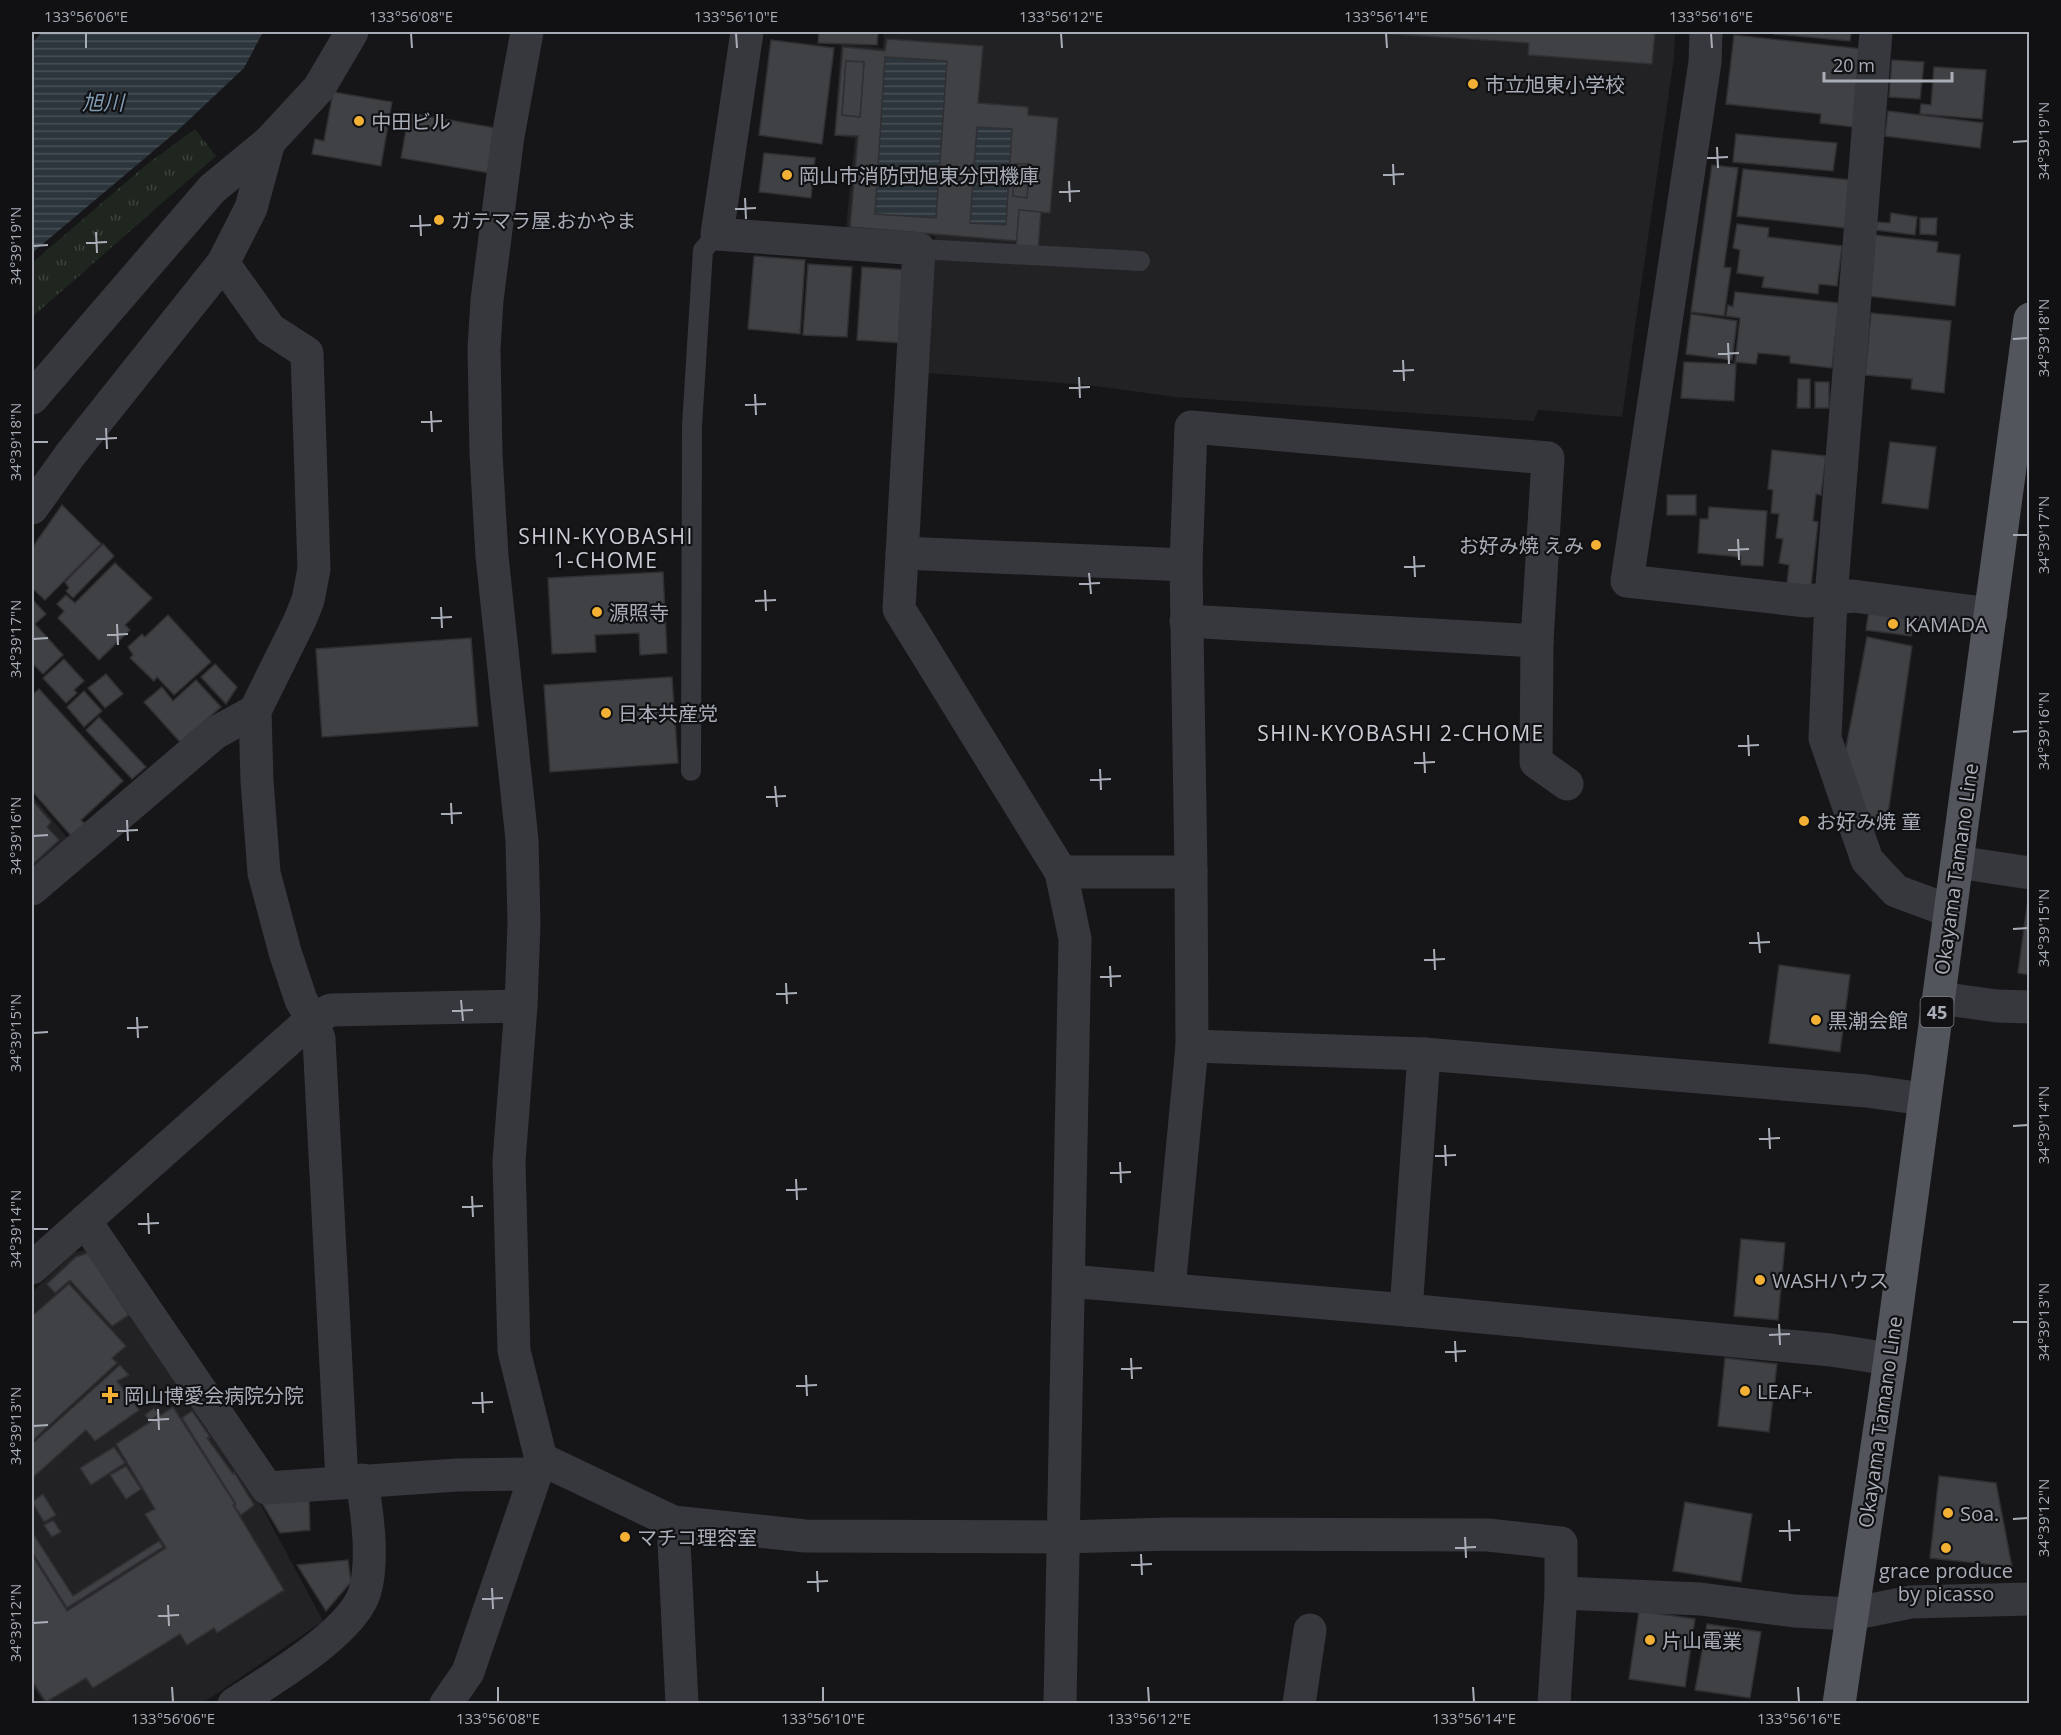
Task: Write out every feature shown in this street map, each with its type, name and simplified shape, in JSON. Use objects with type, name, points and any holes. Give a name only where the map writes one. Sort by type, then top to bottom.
[{"type":"main road","name":"Okayama Tamano Line","points":[[1839,1704],[1890,1359],[1991,614],[2020,459],[2030,320]]},
{"type":"street","points":[[32,398],[212,189],[269,142],[319,88],[352,32]]},
{"type":"street","points":[[446,1704],[468,1672],[539,1467],[514,1351],[509,1161],[521,1006],[524,924],[522,840],[492,556],[486,454],[484,349],[487,300],[508,136],[527,32]]},
{"type":"street","points":[[747,32],[717,234],[919,249],[899,609],[1061,872],[1075,939],[1060,1704]]},
{"type":"street","points":[[1706,32],[1703,73],[1627,581],[1807,601],[1853,596],[1991,614]]},
{"type":"street","points":[[1876,32],[1831,598],[1825,738],[1867,860],[1896,891],[1950,911]]},
{"type":"street","points":[[32,508],[70,455],[223,263],[250,208],[269,142]]},
{"type":"street","points":[[223,263],[270,329],[307,353],[315,569],[308,600],[300,620],[255,711],[257,781],[264,873],[301,1000],[312,1019],[319,1039],[352,1481],[367,1512],[369,1566],[365,1592],[354,1610],[333,1634],[298,1662],[234,1704]]},
{"type":"street","points":[[1169,1289],[1192,1046],[1186,621],[1191,427],[1548,458],[1537,641],[1536,762],[1567,784]]},
{"type":"street","points":[[902,553],[1186,565]]},
{"type":"street","points":[[1186,621],[1537,641]]},
{"type":"street","points":[[32,889],[215,733],[255,711]]},
{"type":"street","points":[[1957,862],[2030,873]]},
{"type":"street","points":[[1061,872],[1191,872]]},
{"type":"street","points":[[1939,998],[1997,1006],[2030,1007]]},
{"type":"street","points":[[32,1268],[312,1019],[331,1010],[521,1006]]},
{"type":"street","points":[[1192,1046],[1424,1054],[1866,1091],[1924,1099]]},
{"type":"street","points":[[1406,1310],[1424,1054]]},
{"type":"street","points":[[85,1221],[267,1488],[539,1467],[673,1522],[805,1536],[1488,1535],[1561,1543],[1561,1593],[1554,1704]]},
{"type":"street","points":[[1069,1281],[1831,1350],[1890,1359]]},
{"type":"street","points":[[673,1522],[682,1704]]},
{"type":"street","points":[[1561,1593],[1700,1599],[1794,1611],[1851,1614],[1911,1602],[2030,1599]]},
{"type":"street","points":[[1299,1704],[1310,1630]]},
{"type":"lane","points":[[692,771],[692,426],[703,250],[717,234]]},
{"type":"lane","points":[[919,249],[1140,261]]},
{"type":"shaded area","points":[[884,32],[1675,32],[1674,58],[1622,417],[1538,410],[1534,421],[1176,397],[1088,385],[928,373],[935,236],[846,228],[855,138],[834,136],[841,44],[883,48]]},
{"type":"shaded area","points":[[32,795],[69,840],[32,874]]},
{"type":"shaded area","name":"岡山博愛会病院分院","points":[[93,1249],[257,1498],[323,1621],[203,1703],[44,1703],[32,1685],[32,1292],[75,1252]]},
{"type":"green space","points":[[195,129],[216,156],[32,317],[32,263],[146,165]]},
{"type":"water","name":"旭川","points":[[42,32],[263,32],[244,68],[176,132],[32,253],[32,43]]},
{"type":"water","points":[[885,57],[947,61],[936,218],[875,214]]},
{"type":"water","points":[[977,127],[1012,129],[1006,225],[970,223]]},
{"type":"building","points":[[819,32],[878,32],[877,45],[818,43]]},
{"type":"building","points":[[1362,32],[1655,32],[1652,64],[1528,55],[1529,43]]},
{"type":"building","points":[[1774,32],[1851,32],[1850,41],[1774,34]]},
{"type":"building","points":[[1734,35],[1862,49],[1854,127],[1820,123],[1821,114],[1726,104]]},
{"type":"building","points":[[887,39],[983,46],[978,103],[1028,107],[1028,115],[1058,118],[1050,213],[1019,210],[1017,241],[850,227],[858,136],[835,135],[843,47],[885,51]],"holes":[[[885,57],[947,61],[936,218],[875,214]],[[846,61],[864,62],[860,117],[842,115]],[[977,127],[1012,129],[1006,225],[970,223]],[[1015,164],[1029,164],[1027,198],[1013,196]]]},
{"type":"building","points":[[771,40],[834,48],[822,144],[759,135]]},
{"type":"building","points":[[1892,60],[1924,62],[1920,99],[1889,97]]},
{"type":"building","points":[[846,61],[864,62],[860,117],[842,115]]},
{"type":"building","points":[[1934,67],[1986,70],[1982,119],[1920,114],[1921,104],[1931,105]]},
{"type":"building","name":"中田ビル","points":[[333,92],[392,102],[381,166],[312,154],[315,139],[324,141]]},
{"type":"building","points":[[1888,111],[1983,123],[1980,148],[1885,136]]},
{"type":"building","points":[[409,113],[496,128],[489,173],[401,158]]},
{"type":"building","points":[[1736,134],[1837,143],[1833,171],[1733,162]]},
{"type":"building","points":[[764,153],[815,158],[811,198],[759,192]]},
{"type":"building","points":[[1015,164],[1029,164],[1027,198],[1013,196]]},
{"type":"building","points":[[1712,165],[1738,168],[1724,267],[1731,268],[1724,316],[1691,312]]},
{"type":"building","points":[[1743,169],[1850,180],[1845,228],[1737,216]]},
{"type":"building","points":[[1019,210],[1041,212],[1038,250],[1016,249]]},
{"type":"building","points":[[1891,213],[1917,217],[1915,235],[1876,230],[1877,222],[1890,223]]},
{"type":"building","points":[[1920,218],[1937,218],[1936,235],[1920,234]]},
{"type":"building","points":[[1737,224],[1769,228],[1768,237],[1842,246],[1837,286],[1819,284],[1818,294],[1762,287],[1764,277],[1737,273],[1740,250],[1733,248]]},
{"type":"building","points":[[1874,235],[1938,242],[1937,252],[1960,255],[1955,306],[1868,296]]},
{"type":"building","points":[[754,256],[805,260],[800,334],[748,329]]},
{"type":"building","points":[[808,264],[852,267],[847,337],[803,335]]},
{"type":"building","points":[[862,267],[908,270],[903,343],[857,340]]},
{"type":"building","points":[[1735,292],[1839,303],[1832,368],[1790,363],[1790,356],[1758,353],[1756,364],[1735,362],[1740,318],[1726,316],[1728,305],[1733,307]]},
{"type":"building","points":[[1871,313],[1951,321],[1944,393],[1911,389],[1912,379],[1865,375]]},
{"type":"building","points":[[1691,314],[1737,321],[1732,360],[1686,354]]},
{"type":"building","points":[[1684,362],[1736,364],[1734,401],[1681,398]]},
{"type":"building","points":[[1798,379],[1810,379],[1810,408],[1797,408]]},
{"type":"building","points":[[1815,382],[1829,382],[1829,408],[1815,408]]},
{"type":"building","points":[[1890,442],[1936,447],[1928,509],[1882,503]]},
{"type":"building","points":[[1772,450],[1826,456],[1821,495],[1816,494],[1813,521],[1818,522],[1811,586],[1787,584],[1789,565],[1779,563],[1783,539],[1776,538],[1779,514],[1771,513],[1773,490],[1768,489]]},
{"type":"building","points":[[1667,495],[1696,495],[1696,515],[1667,515]]},
{"type":"building","points":[[62,505],[101,544],[45,600],[32,588],[32,548]]},
{"type":"building","points":[[1709,507],[1767,511],[1763,566],[1741,565],[1741,557],[1698,553],[1700,519],[1708,519]]},
{"type":"building","points":[[103,544],[114,556],[73,598],[66,591],[69,588],[65,582]]},
{"type":"building","points":[[115,563],[152,598],[125,625],[130,630],[99,660],[58,618],[64,611],[57,604],[66,595],[75,603]]},
{"type":"building","points":[[663,572],[667,653],[640,655],[639,633],[595,635],[596,652],[552,654],[548,578]]},
{"type":"building","points":[[32,599],[46,614],[35,624],[63,655],[43,674],[32,663]]},
{"type":"building","points":[[1869,610],[1914,617],[1911,636],[1866,630]]},
{"type":"building","points":[[168,615],[211,662],[174,695],[157,677],[154,681],[130,658],[133,655],[128,647],[142,634],[145,637]]},
{"type":"building","points":[[1867,637],[1912,646],[1886,828],[1869,829],[1845,753]]},
{"type":"building","points":[[471,638],[478,726],[322,737],[316,649]]},
{"type":"building","points":[[64,659],[84,681],[74,690],[77,693],[66,703],[43,678]]},
{"type":"building","points":[[215,664],[237,687],[226,704],[201,677]]},
{"type":"building","points":[[106,674],[123,694],[105,708],[88,688]]},
{"type":"building","points":[[672,677],[678,763],[550,772],[544,685]]},
{"type":"building","points":[[196,680],[221,707],[180,742],[144,702],[162,687],[173,701]]},
{"type":"building","points":[[39,689],[123,781],[81,820],[86,825],[72,837],[32,791],[32,695]]},
{"type":"building","points":[[84,691],[102,711],[84,727],[67,707]]},
{"type":"building","points":[[99,717],[146,767],[132,779],[86,730]]},
{"type":"building","points":[[32,800],[51,822],[47,827],[59,840],[32,865]]},
{"type":"building","points":[[2030,891],[2030,975],[2018,973]]},
{"type":"building","points":[[1779,965],[1850,975],[1840,1052],[1769,1043]]},
{"type":"building","name":"WASHハウス","points":[[1741,1239],[1785,1243],[1778,1320],[1734,1316]]},
{"type":"building","points":[[88,1253],[129,1315],[112,1326],[70,1280],[55,1293],[47,1284],[76,1257]]},
{"type":"building","points":[[69,1284],[126,1346],[112,1358],[117,1363],[32,1441],[32,1316]]},
{"type":"building","points":[[1725,1358],[1777,1364],[1769,1432],[1718,1426]]},
{"type":"building","points":[[120,1365],[129,1375],[117,1381],[139,1410],[95,1441],[86,1430],[32,1478],[32,1444]]},
{"type":"building","points":[[173,1407],[235,1504],[233,1505],[284,1590],[217,1633],[214,1628],[187,1645],[180,1634],[93,1688],[86,1678],[46,1702],[32,1681],[32,1555],[67,1611],[166,1548],[145,1514],[155,1509],[116,1444]]},
{"type":"building","points":[[154,1408],[159,1414],[150,1421],[145,1415]]},
{"type":"building","points":[[192,1411],[210,1437],[207,1438],[233,1474],[234,1472],[254,1505],[241,1515],[182,1418]]},
{"type":"building","points":[[114,1447],[125,1463],[91,1485],[80,1468]]},
{"type":"building","points":[[126,1466],[141,1489],[126,1499],[110,1475]]},
{"type":"building","points":[[1939,1476],[1996,1483],[2012,1567],[1930,1558]]},
{"type":"building","points":[[43,1494],[56,1515],[44,1522],[32,1502]]},
{"type":"building","points":[[309,1499],[310,1530],[280,1533],[262,1503]]},
{"type":"building","points":[[1685,1502],[1752,1514],[1741,1582],[1673,1571]]},
{"type":"building","points":[[53,1520],[61,1532],[52,1537],[44,1525]]},
{"type":"building","points":[[32,1532],[73,1596],[159,1541],[163,1547],[67,1608],[32,1552]]},
{"type":"building","points":[[348,1560],[351,1582],[326,1611],[297,1565]]},
{"type":"building","points":[[1639,1611],[1695,1619],[1685,1687],[1629,1679]]},
{"type":"building","points":[[1707,1624],[1761,1632],[1750,1698],[1695,1690]]},
{"type":"place","name":"市立旭東小学校","points":[[1473,84]]},
{"type":"place","name":"中田ビル","points":[[359,121]]},
{"type":"place","name":"岡山市消防団旭東分団機庫","points":[[787,175]]},
{"type":"place","name":"ガテマラ屋.おかやま","points":[[439,220]]},
{"type":"place","name":"お好み焼 えみ","points":[[1596,545]]},
{"type":"place","name":"源照寺","points":[[597,612]]},
{"type":"place","name":"KAMADA","points":[[1893,624]]},
{"type":"place","name":"日本共産党","points":[[606,713]]},
{"type":"place","name":"お好み焼 童","points":[[1804,821]]},
{"type":"place","name":"黒潮会館","points":[[1816,1020]]},
{"type":"place","name":"WASHハウス","points":[[1760,1280]]},
{"type":"place","name":"LEAF+","points":[[1745,1391]]},
{"type":"place","name":"岡山博愛会病院分院","points":[[110,1395]]},
{"type":"place","name":"Soa.","points":[[1948,1513]]},
{"type":"place","name":"マチコ理容室","points":[[625,1537]]},
{"type":"place","name":"grace produce by picasso","points":[[1946,1548]]},
{"type":"place","name":"片山電業","points":[[1650,1640]]},
{"type":"district","name":"SHIN-KYOBASHI 1-CHOME","points":[[606,548]]},
{"type":"district","name":"SHIN-KYOBASHI 2-CHOME","points":[[1401,733]]}]
